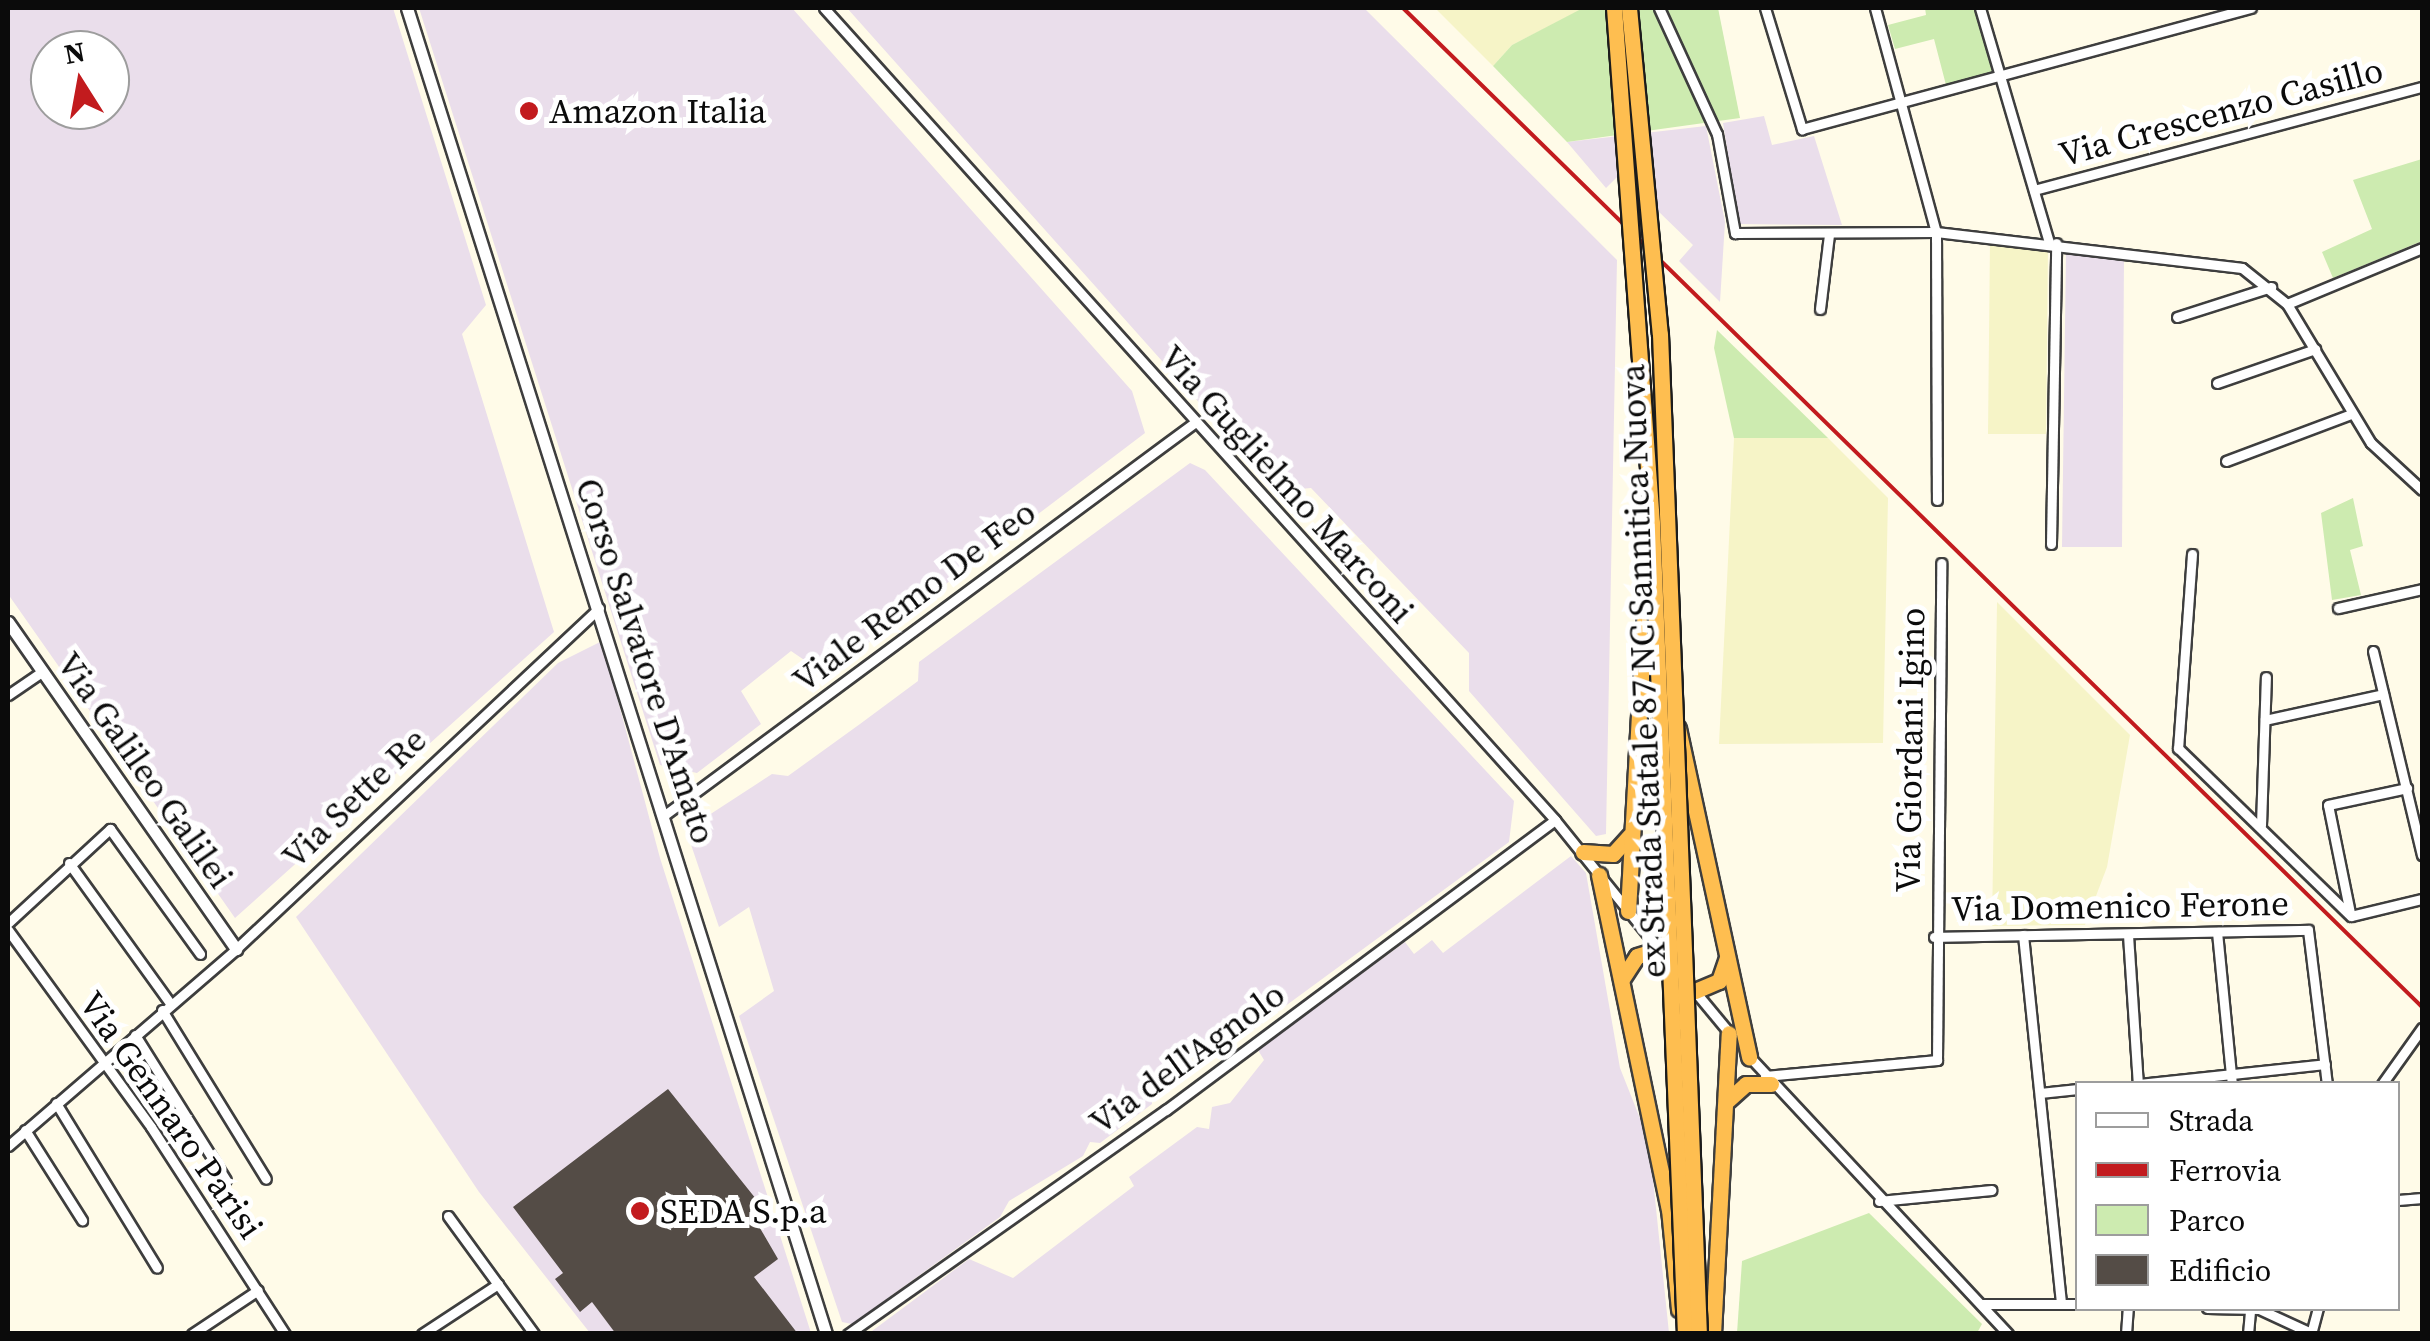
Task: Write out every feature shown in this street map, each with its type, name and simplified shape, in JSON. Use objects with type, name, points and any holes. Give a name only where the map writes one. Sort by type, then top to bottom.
[{"type":"highway","name":"ex Strada Statale 87 NC Sannitica Nuova","points":[[1614,8],[1652,515],[1684,1334]]},
{"type":"highway","name":"ex Strada Statale 87 NC Sannitica Nuova","points":[[1629,8],[1660,334],[1700,1334]]},
{"type":"highway","points":[[1628,911],[1652,515]]},
{"type":"highway","points":[[1677,724],[1749,1057]]},
{"type":"highway","points":[[1582,852],[1620,851],[1633,826]]},
{"type":"highway","points":[[1599,874],[1669,1209],[1684,1334]]},
{"type":"highway","points":[[1700,996],[1719,981],[1728,948]]},
{"type":"highway","points":[[1622,978],[1637,956],[1660,949]]},
{"type":"highway","points":[[1713,1334],[1729,1033]]},
{"type":"highway","points":[[1726,1102],[1746,1084],[1768,1080]]},
{"type":"street","name":"Corso Salvatore D'Amato","points":[[407,8],[601,606],[826,1334]]},
{"type":"street","name":"Via Guglielmo Marconi","points":[[824,8],[1554,820],[1768,1080],[1878,1201],[2008,1334]]},
{"type":"street","points":[[1659,8],[1716,134],[1736,233],[1936,232],[2223,263],[2271,287],[2287,304],[2351,414],[2394,471],[2422,490]]},
{"type":"street","points":[[1765,8],[1802,129],[2251,8]]},
{"type":"street","points":[[1874,8],[1936,232],[1937,500]]},
{"type":"street","points":[[1980,8],[2052,243],[2051,544]]},
{"type":"street","name":"Via Crescenzo Casillo","points":[[2034,190],[2422,88]]},
{"type":"street","points":[[1820,309],[1829,235]]},
{"type":"street","points":[[2287,304],[2422,248]]},
{"type":"street","points":[[2178,317],[2271,287]]},
{"type":"street","points":[[2217,383],[2315,349]]},
{"type":"street","points":[[2226,461],[2351,414]]},
{"type":"street","name":"Viale Remo De Feo","points":[[666,814],[1194,422]]},
{"type":"street","points":[[2192,554],[2178,748],[2351,916]]},
{"type":"street","name":"Via Giordani Igino","points":[[1768,1080],[1937,1060],[1934,938],[1941,562]]},
{"type":"street","points":[[2338,608],[2422,589]]},
{"type":"street","name":"Via Sette Re","points":[[8,1146],[236,949],[601,606]]},
{"type":"street","name":"Via Galileo Galilei","points":[[8,622],[236,949]]},
{"type":"street","points":[[2373,651],[2422,855]]},
{"type":"street","points":[[8,695],[44,671]]},
{"type":"street","points":[[2261,825],[2266,676]]},
{"type":"street","points":[[2265,720],[2383,694]]},
{"type":"street","points":[[2351,916],[2328,805],[2408,788]]},
{"type":"street","name":"Via dell'Agnolo","points":[[848,1334],[1166,1110],[1554,820]]},
{"type":"street","points":[[8,926],[68,863],[110,829],[200,954]]},
{"type":"street","points":[[68,863],[166,1006],[266,1179]]},
{"type":"street","points":[[2351,916],[2422,899]]},
{"type":"street","name":"Via Gennaro Parisi","points":[[8,926],[285,1334]]},
{"type":"street","name":"Via Domenico Ferone","points":[[1934,938],[2308,930],[2325,1064]]},
{"type":"street","points":[[2217,932],[2231,1078]]},
{"type":"street","points":[[2128,934],[2138,1081]]},
{"type":"street","points":[[2024,935],[2061,1300]]},
{"type":"street","points":[[2384,1081],[2422,1028]]},
{"type":"street","points":[[135,1035],[226,1180]]},
{"type":"street","points":[[2184,1081],[2325,1064],[2327,1081]]},
{"type":"street","points":[[2040,1092],[2075,1089]]},
{"type":"street","points":[[56,1104],[157,1268]]},
{"type":"street","points":[[25,1130],[82,1220]]},
{"type":"street","points":[[1878,1201],[1991,1190]]},
{"type":"street","points":[[448,1216],[534,1334]]},
{"type":"street","points":[[422,1334],[498,1284]]},
{"type":"street","points":[[192,1334],[258,1290]]},
{"type":"street","points":[[1981,1304],[2061,1300],[2075,1303]]},
{"type":"street","points":[[2261,1311],[2311,1333]]},
{"type":"shaded area","points":[[8,8],[393,8],[486,305],[462,334],[554,632],[235,918],[8,594]]},
{"type":"shaded area","points":[[419,8],[792,8],[1132,391],[1145,433],[843,662],[816,668],[791,651],[741,691],[761,724],[697,773],[660,765]]},
{"type":"shaded area","points":[[847,8],[1364,8],[1617,260],[1606,834],[1596,836],[1469,691],[1469,653],[1311,488],[1278,491]]},
{"type":"shaded area","points":[[1435,8],[1583,9],[1512,45],[1493,66]]},
{"type":"shaded area","points":[[1764,116],[1772,145],[1814,136],[1842,225],[1739,224],[1723,123]]},
{"type":"shaded area","points":[[1706,126],[1725,222],[1720,302],[1679,261],[1693,245],[1620,174],[1606,188],[1567,142]]},
{"type":"shaded area","points":[[1990,241],[2048,248],[2046,434],[1988,434]]},
{"type":"shaded area","points":[[2066,252],[2124,259],[2122,547],[2062,547]]},
{"type":"shaded area","points":[[1734,438],[1828,438],[1888,498],[1883,743],[1719,744]]},
{"type":"shaded area","points":[[1190,463],[1205,470],[1514,801],[1509,842],[1220,1054],[1200,1046],[1152,1080],[1152,1104],[1100,1143],[1090,1142],[1083,1156],[1009,1201],[1000,1217],[852,1324],[842,1322],[739,1016],[774,991],[749,907],[719,927],[686,830],[772,774],[788,776],[860,724],[918,681],[919,662]]},
{"type":"shaded area","points":[[1997,602],[2130,735],[2107,867],[2085,925],[1992,926]]},
{"type":"shaded area","points":[[602,641],[660,858],[811,1333],[590,1333],[479,1192],[296,917],[558,663]]},
{"type":"shaded area","points":[[1571,856],[1586,873],[1620,1068],[1649,1141],[1669,1333],[868,1334],[969,1259],[1013,1278],[1134,1186],[1129,1177],[1197,1127],[1209,1129],[1212,1107],[1230,1103],[1264,1060],[1258,1050],[1405,942],[1414,954],[1432,940],[1443,953]]},
{"type":"green space","points":[[1583,8],[1718,8],[1740,118],[1567,142],[1493,66],[1512,45]]},
{"type":"green space","points":[[1925,8],[1977,8],[1994,71],[1946,85],[1934,39],[1895,49],[1888,25],[1926,15]]},
{"type":"green space","points":[[2422,159],[2422,241],[2333,278],[2322,252],[2372,229],[2353,180]]},
{"type":"green space","points":[[1717,330],[1828,438],[1734,438],[1714,348]]},
{"type":"green space","points":[[2353,498],[2363,546],[2350,550],[2361,595],[2332,600],[2321,513]]},
{"type":"green space","points":[[1869,1213],[1982,1324],[1977,1333],[1737,1333],[1742,1261]]},
{"type":"building","name":"SEDA S.p.a","points":[[668,1089],[768,1214],[757,1223],[778,1259],[754,1277],[798,1334],[616,1334],[592,1302],[580,1312],[555,1279],[563,1273],[513,1207]]},
{"type":"railway","points":[[1403,8],[2422,1007]]},
{"type":"place","name":"Amazon Italia","points":[[529,111]]},
{"type":"place","name":"SEDA S.p.a","points":[[640,1211]]}]
